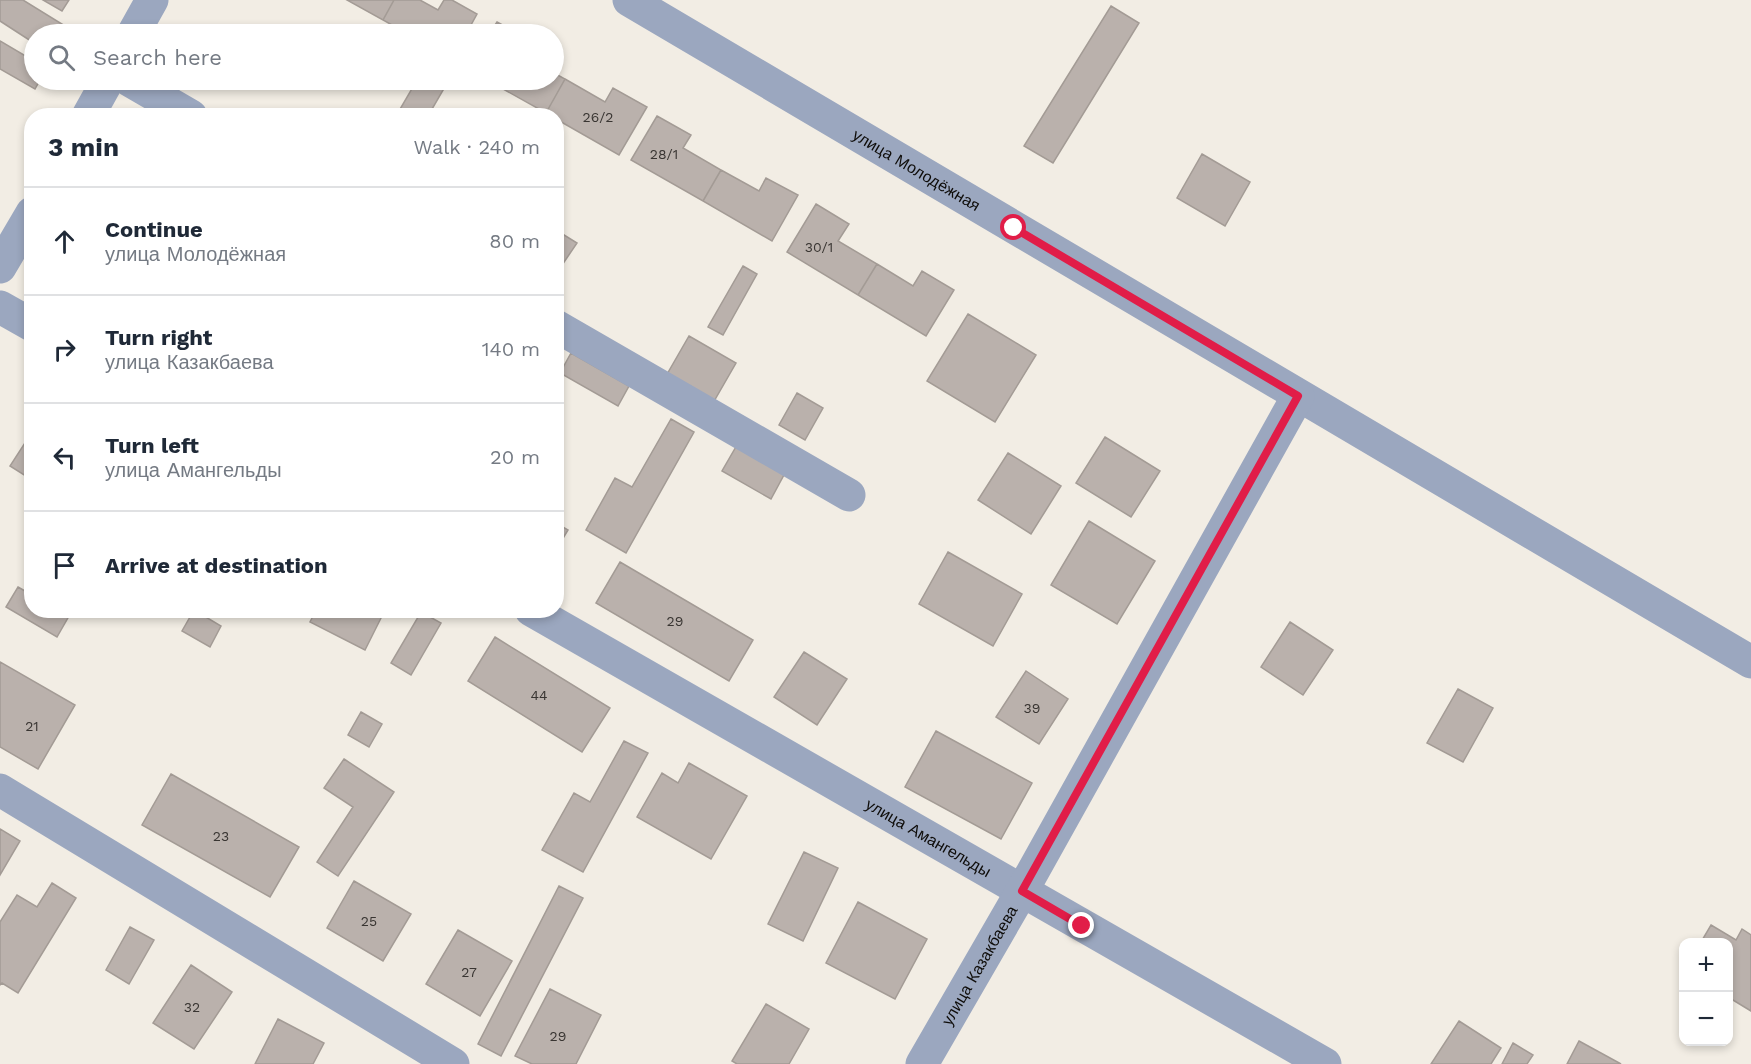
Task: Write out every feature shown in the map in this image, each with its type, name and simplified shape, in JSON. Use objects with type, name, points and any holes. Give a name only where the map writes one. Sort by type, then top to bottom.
[{"type":"street","points":[[139,24],[152,0]]},
{"type":"street","name":"улица Молодёжная","points":[[629,0],[1751,662]]},
{"type":"street","points":[[92,108],[102,90]]},
{"type":"street","points":[[146,90],[177,108]]},
{"type":"street","points":[[0,267],[24,226]]},
{"type":"street","points":[[0,307],[24,320]]},
{"type":"street","points":[[564,331],[849,495]]},
{"type":"street","name":"улица Казакбаева","points":[[922,1064],[1022,891],[1298,396]]},
{"type":"street","name":"улица Амангельды","points":[[545,618],[1325,1064]]},
{"type":"street","points":[[0,790],[453,1064]]},
{"type":"building","points":[[0,0],[23,0],[62,24],[24,24],[24,37],[0,21]]},
{"type":"building","points":[[43,0],[69,0],[62,11]]},
{"type":"building","points":[[347,0],[394,0],[383,20]]},
{"type":"building","points":[[394,0],[420,0],[438,10],[444,0],[452,0],[477,14],[472,24],[390,24],[383,20]]},
{"type":"building","points":[[1111,6],[1139,23],[1053,163],[1024,146]]},
{"type":"building","points":[[0,41],[24,55],[24,83],[0,69]]},
{"type":"building","points":[[565,79],[605,102],[613,88],[647,107],[619,155],[564,124],[564,108],[549,108],[559,90],[564,90]]},
{"type":"building","points":[[411,90],[443,90],[433,108],[401,108]]},
{"type":"building","points":[[505,90],[559,90],[549,108],[537,108]]},
{"type":"building","points":[[657,116],[691,135],[683,148],[721,170],[703,201],[631,160]]},
{"type":"building","points":[[1202,154],[1250,182],[1225,226],[1177,198]]},
{"type":"building","points":[[721,170],[759,191],[766,178],[798,195],[772,241],[703,201]]},
{"type":"building","points":[[816,204],[849,224],[838,241],[877,264],[858,295],[787,252]]},
{"type":"building","points":[[564,235],[577,243],[564,262]]},
{"type":"building","points":[[877,264],[913,286],[922,271],[954,290],[926,336],[858,295]]},
{"type":"building","points":[[743,266],[757,274],[723,335],[708,327]]},
{"type":"building","points":[[968,314],[1036,355],[995,422],[927,381]]},
{"type":"building","points":[[689,336],[736,363],[713,403],[666,376]]},
{"type":"building","points":[[571,353],[629,386],[618,406],[564,375],[564,366]]},
{"type":"building","points":[[797,393],[823,408],[805,440],[779,425]]},
{"type":"building","points":[[671,419],[694,432],[626,553],[586,530],[615,478],[632,487]]},
{"type":"building","points":[[1105,437],[1160,471],[1131,517],[1076,483]]},
{"type":"building","points":[[24,444],[24,475],[10,466]]},
{"type":"building","points":[[737,445],[785,473],[771,499],[722,471]]},
{"type":"building","points":[[1008,453],[1061,486],[1031,534],[978,500]]},
{"type":"building","points":[[1089,521],[1155,561],[1117,624],[1051,585]]},
{"type":"building","points":[[948,552],[1022,594],[993,646],[919,604]]},
{"type":"building","points":[[620,562],[753,640],[729,681],[596,603]]},
{"type":"building","points":[[18,587],[24,590],[24,618],[6,607]]},
{"type":"building","points":[[25,618],[68,618],[57,637]]},
{"type":"building","points":[[189,618],[208,618],[221,626],[210,647],[182,631]]},
{"type":"building","points":[[312,618],[381,618],[365,650],[310,622]]},
{"type":"building","points":[[417,618],[432,618],[441,623],[411,675],[391,663]]},
{"type":"building","points":[[1290,622],[1333,650],[1303,695],[1261,667]]},
{"type":"building","points":[[495,637],[610,708],[582,752],[468,681]]},
{"type":"building","points":[[804,652],[847,679],[817,725],[774,697]]},
{"type":"building","points":[[0,662],[75,705],[38,769],[0,747]]},
{"type":"building","points":[[1026,671],[1068,699],[1039,744],[996,717]]},
{"type":"building","points":[[1458,689],[1493,708],[1463,762],[1427,743]]},
{"type":"building","points":[[361,712],[382,724],[369,747],[348,735]]},
{"type":"building","points":[[936,731],[1032,783],[1001,839],[905,787]]},
{"type":"building","points":[[624,741],[648,753],[583,872],[542,850],[574,793],[590,802]]},
{"type":"building","points":[[344,759],[394,792],[338,876],[317,862],[353,807],[324,788]]},
{"type":"building","points":[[689,763],[747,796],[711,859],[637,817],[662,773],[678,783]]},
{"type":"building","points":[[171,774],[299,847],[270,897],[142,825]]},
{"type":"building","points":[[0,829],[20,841],[0,875]]},
{"type":"building","points":[[804,852],[838,868],[803,941],[768,924]]},
{"type":"building","points":[[354,881],[411,914],[383,961],[327,928]]},
{"type":"building","points":[[52,883],[76,898],[18,993],[2,983],[0,985],[0,922],[17,895],[37,907]]},
{"type":"building","points":[[559,886],[583,898],[501,1056],[478,1044]]},
{"type":"building","points":[[858,902],[927,939],[895,999],[826,963]]},
{"type":"building","points":[[1711,925],[1733,938],[1703,938]]},
{"type":"building","points":[[130,927],[154,940],[129,984],[106,970]]},
{"type":"building","points":[[1742,929],[1751,935],[1751,1011],[1733,1000],[1733,938],[1736,940]]},
{"type":"building","points":[[458,930],[512,961],[480,1016],[426,984]]},
{"type":"building","points":[[191,965],[232,992],[194,1049],[153,1023]]},
{"type":"building","points":[[550,989],[601,1015],[576,1064],[532,1064],[515,1056]]},
{"type":"building","points":[[766,1004],[809,1029],[789,1064],[737,1064],[732,1061]]},
{"type":"building","points":[[278,1019],[324,1043],[313,1064],[255,1064]]},
{"type":"building","points":[[1459,1021],[1501,1048],[1491,1064],[1431,1064]]},
{"type":"building","points":[[1579,1041],[1621,1064],[1567,1064]]},
{"type":"building","points":[[1513,1043],[1533,1055],[1527,1064],[1502,1064]]},
{"type":"route","points":[[1014,228],[1298,396],[1022,891],[1082,926]]}]
